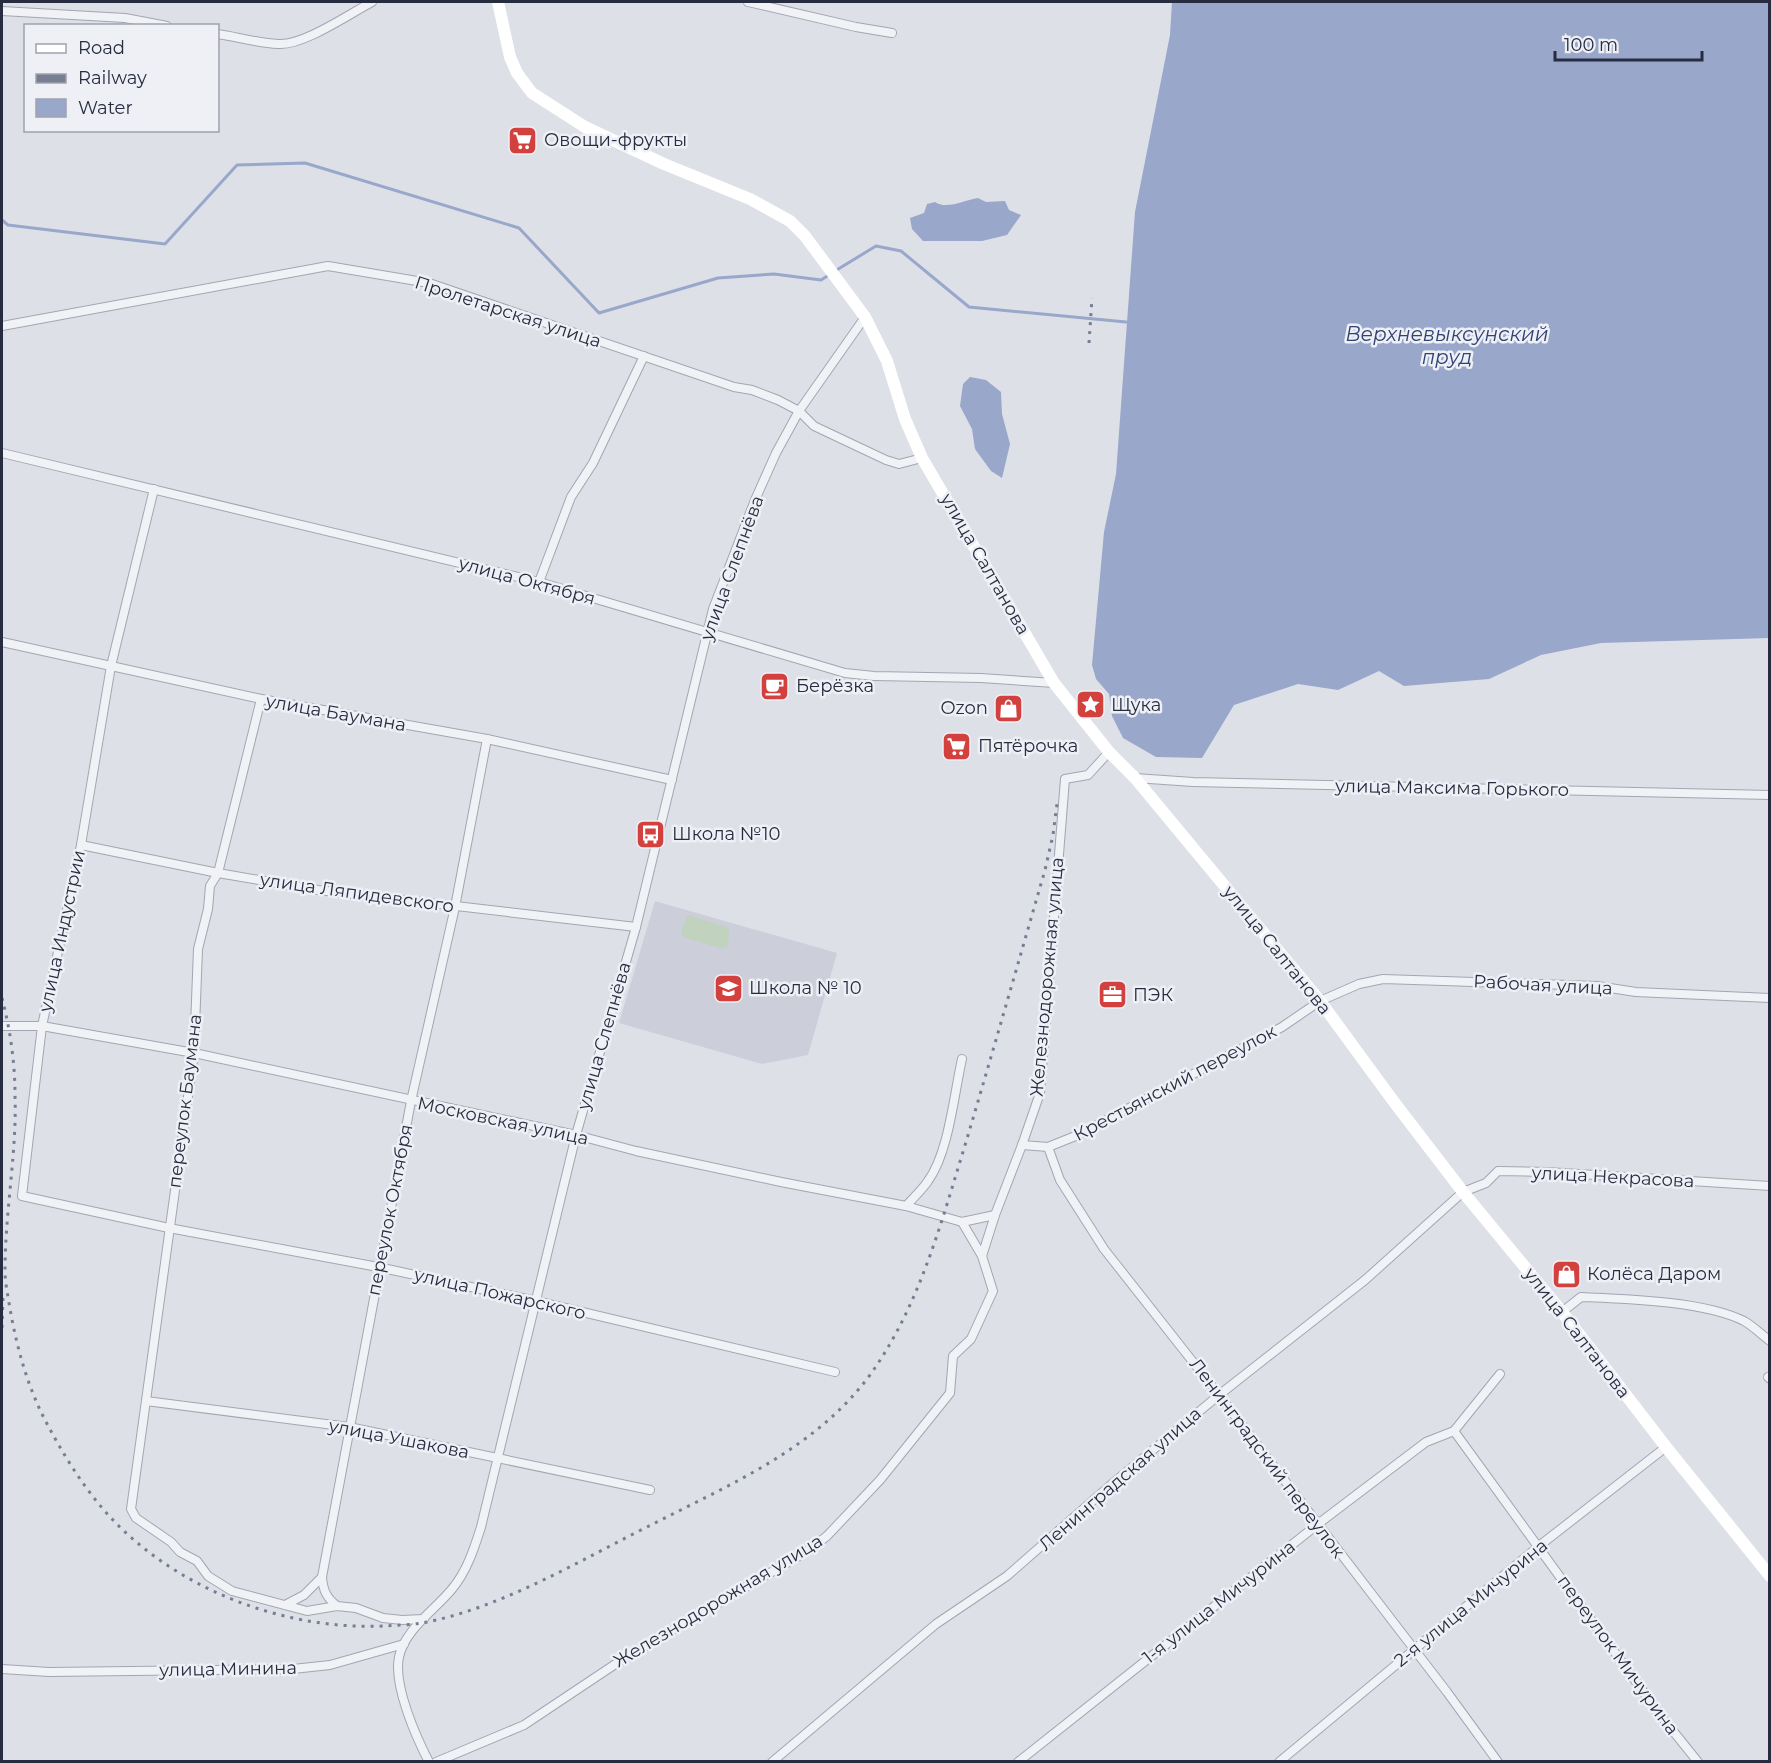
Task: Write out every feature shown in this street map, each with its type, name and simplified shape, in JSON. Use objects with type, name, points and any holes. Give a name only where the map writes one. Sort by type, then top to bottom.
[{"type":"main road","name":"улица Салтанова","points":[[498,2],[510,57],[517,73],[532,93],[585,127],[664,164],[750,199],[790,221],[820,254],[865,316],[887,361],[905,419],[922,458],[1054,683],[1109,752],[1135,778],[1320,1001],[1463,1192],[1562,1312],[1666,1447],[1770,1575]]},
{"type":"street","points":[[219,34],[279,44],[292,43],[306,38],[372,2]]},
{"type":"street","points":[[748,2],[892,33]]},
{"type":"street","points":[[2,11],[125,18],[156,24]]},
{"type":"street","name":"Пролетарская улица","points":[[2,327],[328,266],[429,283],[778,400],[799,411],[814,426],[886,460],[899,464],[922,458]]},
{"type":"street","name":"улица Слепнёва","points":[[404,1644],[452,1589],[472,1554],[481,1527],[576,1135],[636,927],[713,609],[755,500],[776,453],[799,411],[865,316]]},
{"type":"street","points":[[539,582],[571,497],[593,463],[644,356]]},
{"type":"street","name":"улица Октября","points":[[2,453],[539,582],[845,673],[1054,683]]},
{"type":"street","name":"улица Индустрии","points":[[22,1196],[42,1026],[81,845],[111,666],[154,489]]},
{"type":"street","name":"улица Баумана","points":[[2,642],[261,699],[487,739],[672,780]]},
{"type":"street","name":"переулок Баумана","points":[[261,699],[218,873],[210,886],[208,909],[198,949],[194,1053],[131,1509],[136,1518],[171,1542],[180,1552],[197,1561],[207,1576],[232,1591],[285,1605]]},
{"type":"street","name":"переулок Октября","points":[[322,1577],[378,1267],[411,1101],[455,907],[487,739]]},
{"type":"street","name":"Железнодорожная улица","points":[[436,1761],[524,1725],[620,1661],[788,1562],[827,1536],[880,1480],[950,1393],[953,1356],[971,1339],[993,1291],[982,1256],[1040,1093],[1065,779],[1088,775],[1109,752]]},
{"type":"street","name":"улица Максима Горького","points":[[1135,778],[1193,782],[1770,795]]},
{"type":"street","name":"улица Ляпидевского","points":[[81,845],[218,873],[318,890],[636,927]]},
{"type":"street","name":"Рабочая улица","points":[[1320,1001],[1359,984],[1383,979],[1598,986],[1636,992],[1770,998]]},
{"type":"street","name":"Крестьянский переулок","points":[[1022,1145],[1048,1147],[1078,1135],[1282,1027],[1320,1001]]},
{"type":"street","name":"Московская улица","points":[[2,1026],[42,1026],[194,1053],[576,1135],[692,1163],[906,1206],[962,1222]]},
{"type":"street","points":[[906,1206],[928,1182],[936,1168],[944,1147],[962,1059]]},
{"type":"street","name":"Ленинградский переулок","points":[[1048,1147],[1060,1179],[1104,1249],[1219,1395],[1495,1758]]},
{"type":"street","name":"улица Некрасова","points":[[1463,1192],[1486,1183],[1498,1171],[1770,1186]]},
{"type":"street","name":"Ленинградская улица","points":[[772,1761],[936,1624],[1007,1576],[1113,1483],[1219,1395],[1365,1280],[1463,1192]]},
{"type":"street","name":"улица Пожарского","points":[[22,1196],[169,1228],[378,1267],[536,1301],[835,1372]]},
{"type":"street","points":[[982,1256],[962,1222],[995,1215]]},
{"type":"street","points":[[1562,1312],[1581,1297],[1641,1300],[1686,1306],[1708,1310],[1745,1322],[1770,1341]]},
{"type":"street","name":"1-я улица Мичурина","points":[[1017,1761],[1426,1442],[1454,1431],[1500,1374]]},
{"type":"street","name":"улица Ушакова","points":[[146,1401],[349,1427],[650,1490]]},
{"type":"street","name":"переулок Мичурина","points":[[1454,1431],[1661,1716],[1698,1761]]},
{"type":"street","name":"2-я улица Мичурина","points":[[1278,1761],[1539,1546],[1666,1447]]},
{"type":"street","points":[[285,1605],[304,1595],[322,1577]]},
{"type":"street","points":[[322,1577],[323,1588],[329,1599],[338,1606]]},
{"type":"street","points":[[285,1605],[307,1611],[338,1606],[356,1608],[383,1618],[424,1619]]},
{"type":"street","points":[[404,1644],[399,1658],[402,1691],[411,1722],[429,1761]]},
{"type":"street","name":"улица Минина","points":[[2,1669],[49,1672],[293,1669],[330,1665],[404,1644]]},
{"type":"street","points":[[1484,1761],[1495,1758]]},
{"type":"shaded area","name":"Школа № 10","points":[[655,901],[837,953],[808,1055],[762,1064],[619,1023]]},
{"type":"green space","points":[[688,915],[727,927],[730,931],[727,947],[719,948],[683,937],[681,931]]},
{"type":"water","name":"Верхневыксунский пруд","points":[[1172,2],[1769,2],[1769,638],[1601,643],[1541,655],[1489,679],[1404,686],[1379,671],[1338,690],[1298,684],[1234,705],[1202,758],[1156,757],[1123,738],[1112,716],[1109,694],[1096,679],[1092,665],[1104,532],[1116,474],[1135,212],[1170,35]]},
{"type":"water","points":[[978,198],[986,202],[1005,201],[1009,210],[1021,215],[1007,235],[982,241],[923,241],[912,229],[910,218],[924,213],[927,204],[935,202],[950,205]]},
{"type":"water","points":[[970,377],[986,380],[1001,392],[1002,414],[1010,444],[1002,478],[991,471],[975,449],[972,429],[960,406],[963,384]]},
{"type":"waterway","points":[[2,220],[8,225],[165,244],[237,165],[305,163],[519,228],[599,313],[718,278],[774,274],[821,280],[829,275]]},
{"type":"waterway","points":[[835,271],[876,246],[901,251],[969,307],[1126,322]]},
{"type":"railway","points":[[1089,343],[1092,298]]},
{"type":"railway","points":[[2,998],[12,1046],[15,1083],[14,1138],[5,1275],[8,1294],[19,1352],[33,1393],[53,1435],[80,1479],[112,1519],[151,1554],[180,1573],[244,1604],[279,1615],[348,1626],[422,1623],[482,1606],[541,1581],[743,1478],[799,1443],[825,1423],[870,1375],[903,1320],[938,1233],[1045,870],[1057,804]]},
{"type":"railway","points":[[2,1328],[3,1298]]},
{"type":"place","name":"Овощи-фрукты","points":[[523,140]]},
{"type":"place","name":"Берёзка","points":[[775,686]]},
{"type":"place","name":"Щука","points":[[1090,705]]},
{"type":"place","name":"Ozon","points":[[1009,708]]},
{"type":"place","name":"Пятёрочка","points":[[957,746]]},
{"type":"place","name":"Школа №10","points":[[651,834]]},
{"type":"place","name":"Школа № 10","points":[[728,988]]},
{"type":"place","name":"ПЭК","points":[[1112,995]]},
{"type":"place","name":"Колёса Даром","points":[[1566,1274]]}]
